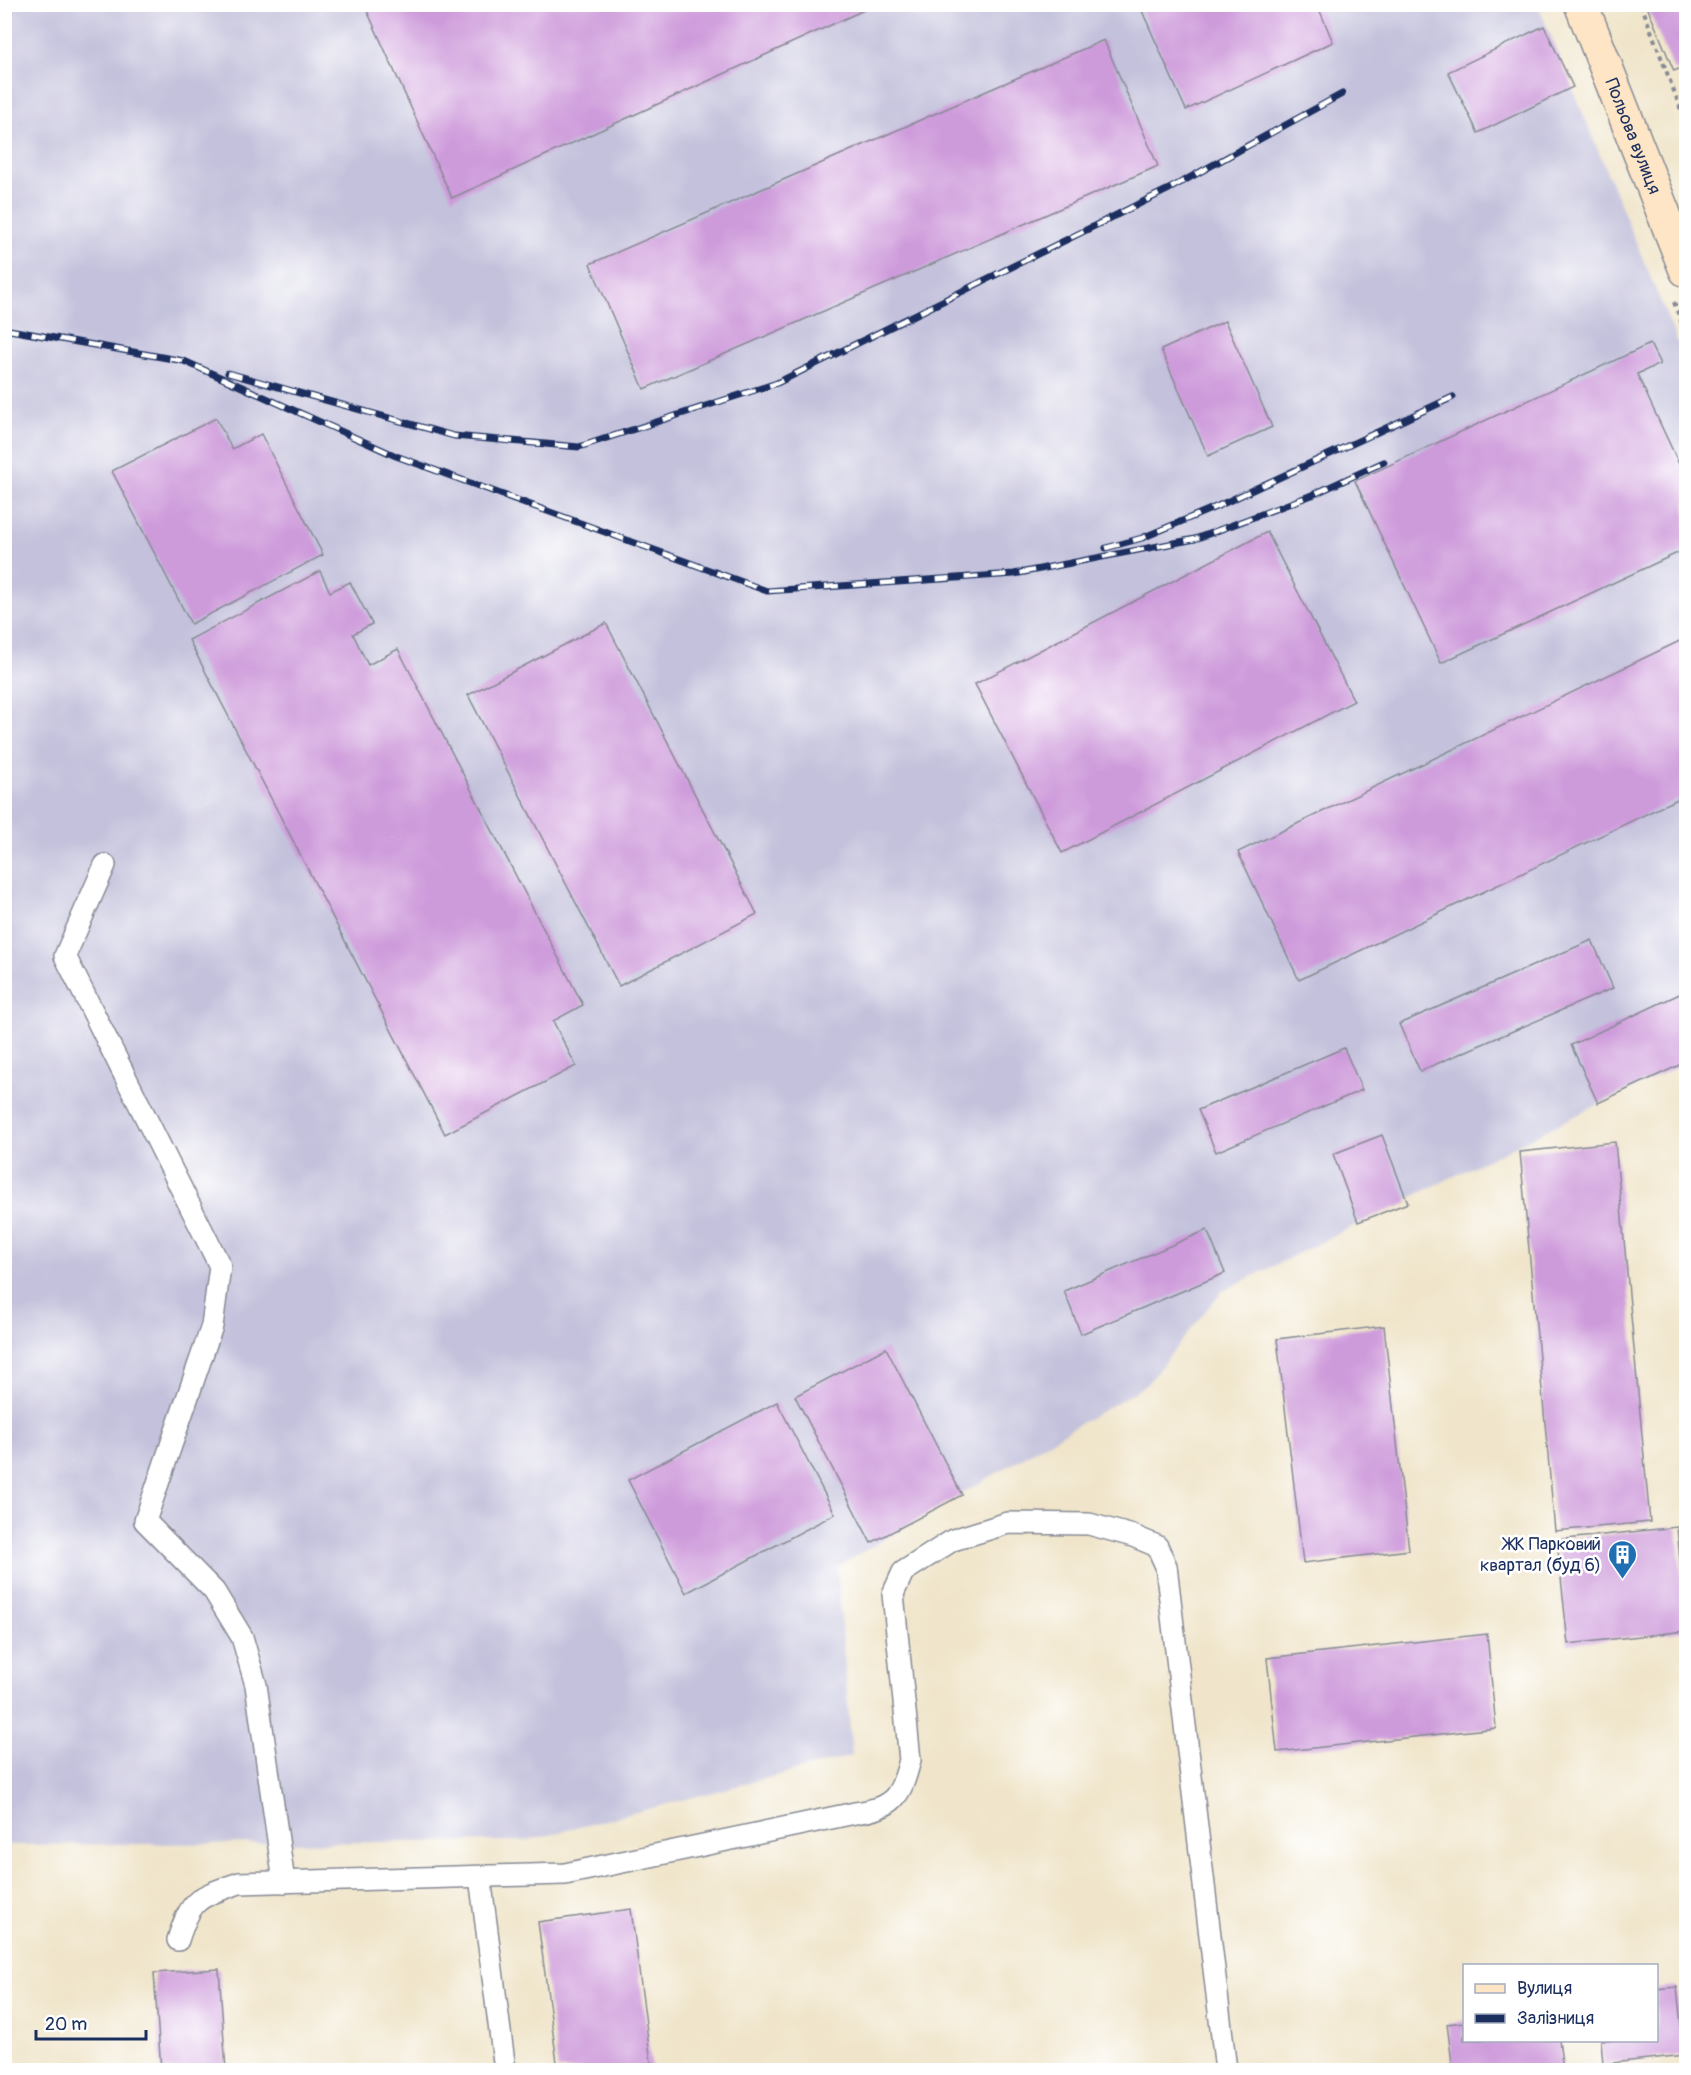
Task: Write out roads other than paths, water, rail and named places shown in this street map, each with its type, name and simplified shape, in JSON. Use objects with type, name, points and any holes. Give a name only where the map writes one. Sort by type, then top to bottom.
[{"type":"main road","name":"Польова вулиця","points":[[1581,4],[1686,270]]},
{"type":"lane","points":[[105,865],[65,956],[220,1266],[212,1326],[145,1521],[214,1591],[242,1637],[256,1685],[284,1882]]},
{"type":"lane","points":[[178,1940],[185,1919],[198,1898],[238,1883],[565,1874],[872,1811],[892,1802],[904,1782],[910,1760],[893,1594],[903,1572],[953,1540],[1008,1523],[1089,1524],[1157,1546],[1166,1566],[1226,2070]]},
{"type":"lane","points":[[480,1877],[505,2070]]},
{"type":"railway","points":[[228,373],[454,436],[579,447],[777,383],[1169,189],[1342,94]]},
{"type":"railway","points":[[4,329],[184,361],[396,456],[767,591],[1014,574],[1195,539],[1312,495],[1384,462]]},
{"type":"railway","points":[[1106,548],[1142,538],[1218,506],[1453,397]]},
{"type":"place","name":"ЖК Парковий квартал (буд 6)","points":[[1622,1580]]}]
